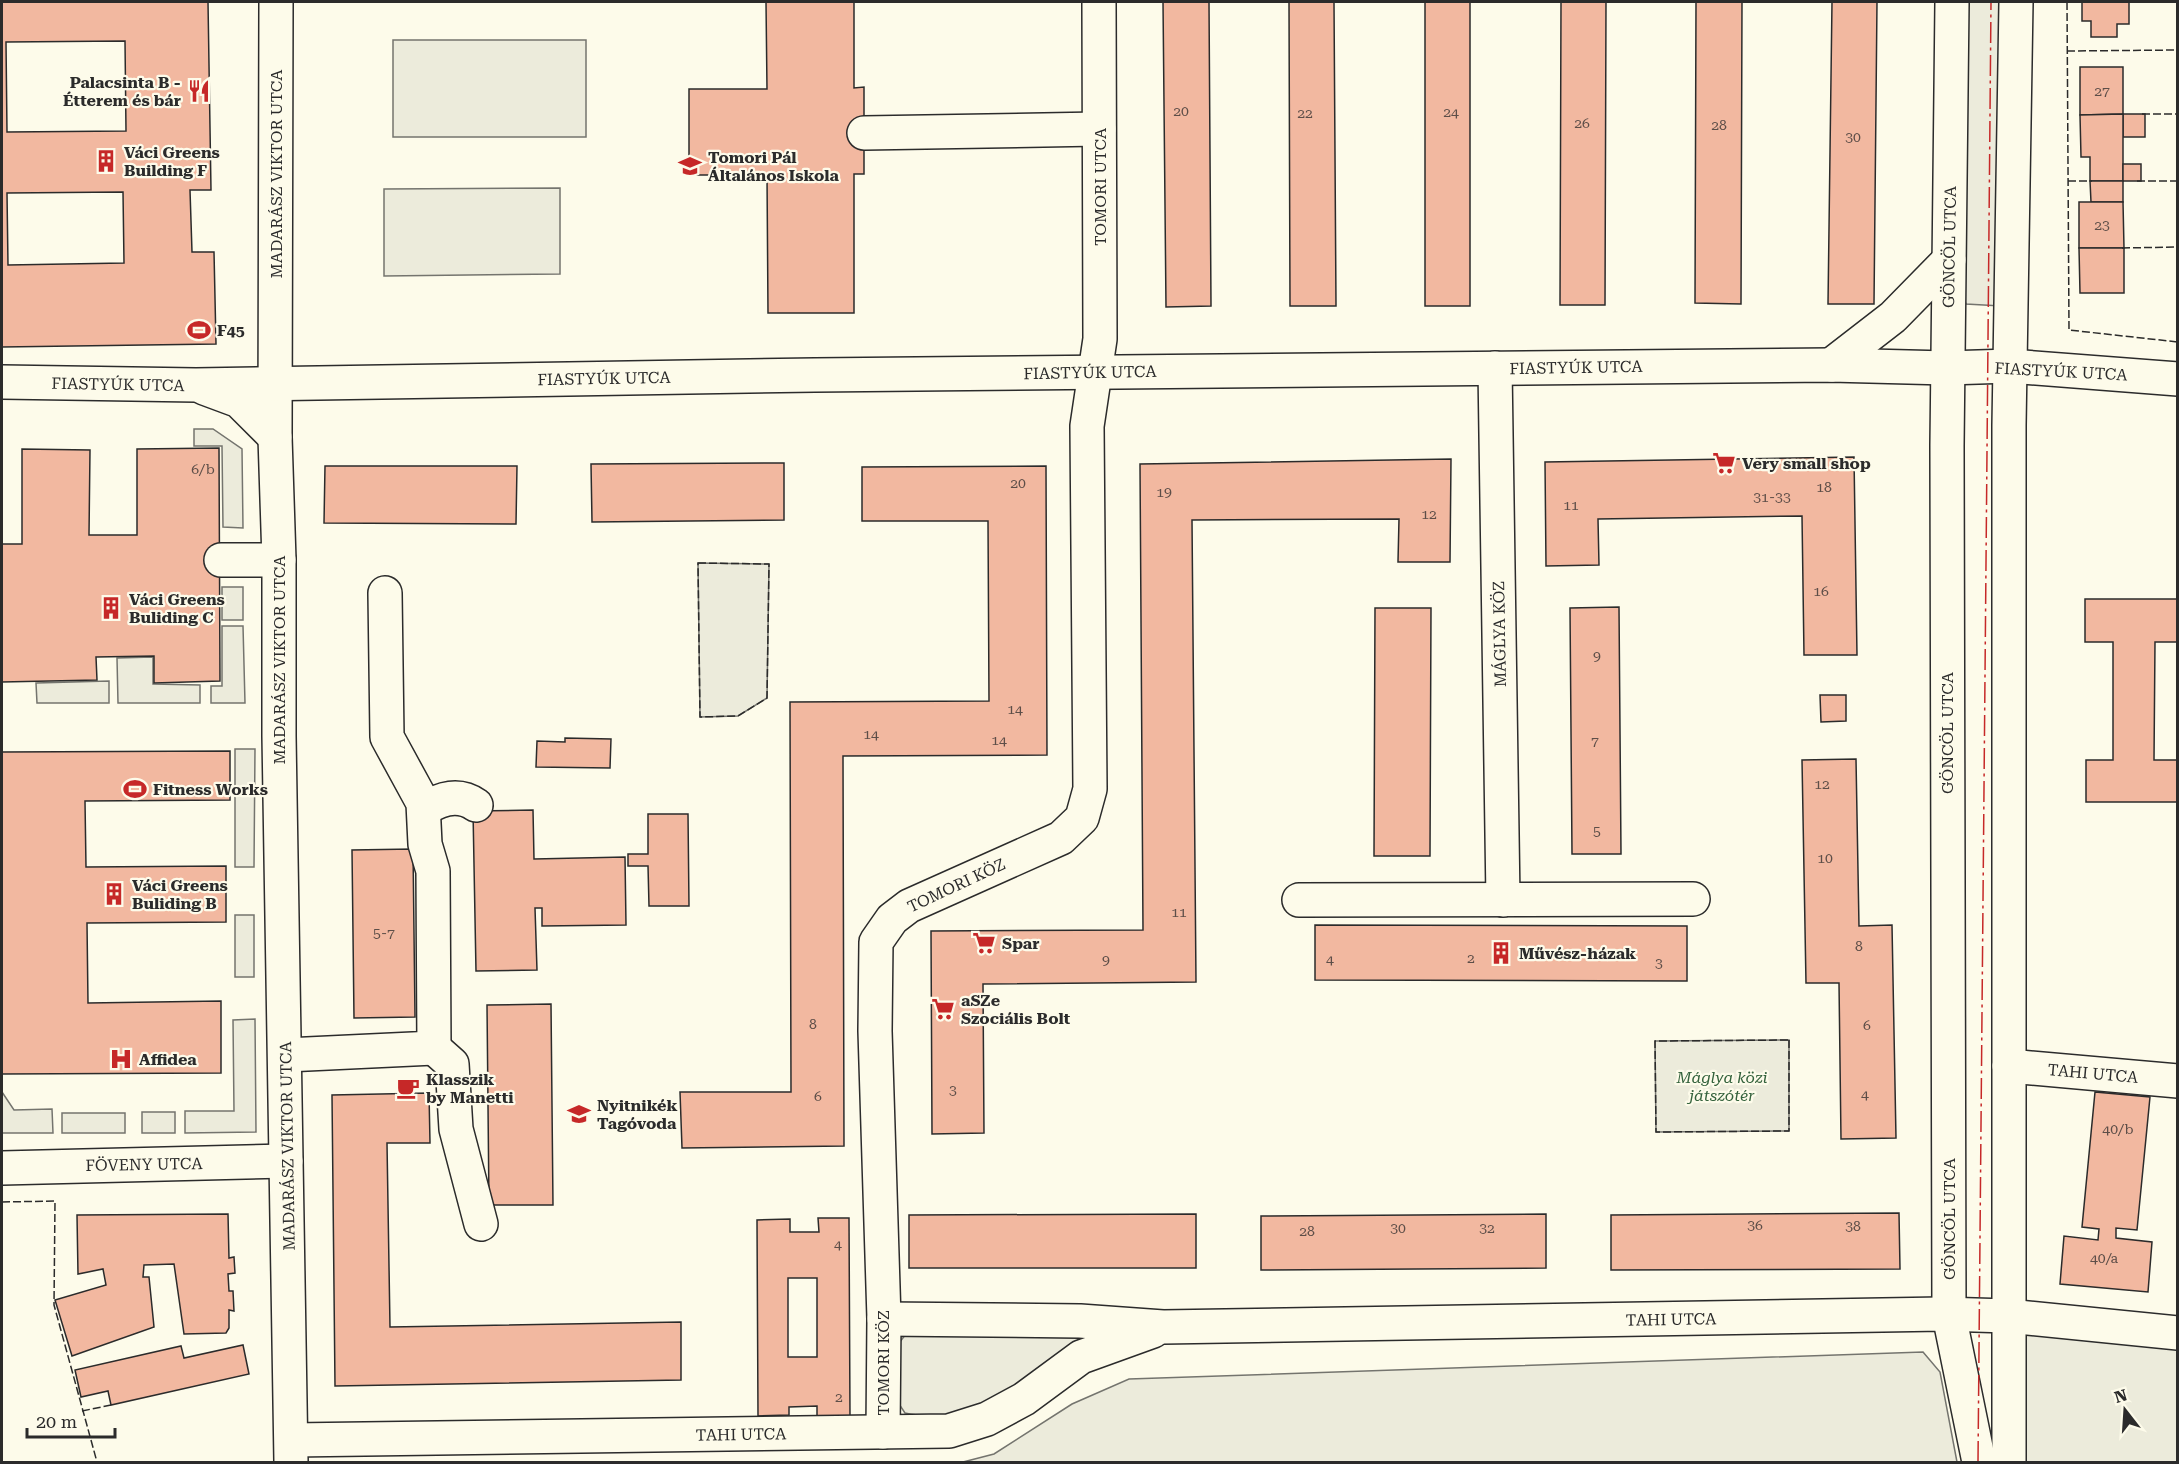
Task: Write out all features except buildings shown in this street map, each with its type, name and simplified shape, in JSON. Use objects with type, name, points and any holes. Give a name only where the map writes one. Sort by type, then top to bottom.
[{"type":"street","name":"MADARÁSZ VIKTOR UTCA","points":[[276,2],[277,383],[275,437],[279,560],[279,748],[292,1451]]},
{"type":"street","name":"TOMORI UTCA","points":[[1094,373],[1100,339],[1099,2]]},
{"type":"street","name":"GÖNCÖL UTCA","points":[[1952,2],[1947,368],[1949,1315],[1979,1462]]},
{"type":"street","points":[[2009,1462],[2010,366],[2016,2]]},
{"type":"street","points":[[864,133],[1099,129]]},
{"type":"street","points":[[1830,365],[1893,317],[1949,260]]},
{"type":"street","name":"FIASTYÚK UTCA","points":[[2,382],[196,385],[1830,365],[1947,368],[2010,366],[2178,379]]},
{"type":"street","name":"MÁGLYA KÖZ","points":[[1495,368],[1503,900]]},
{"type":"street","name":"TOMORI KÖZ","points":[[883,1432],[884,1319],[875,1032],[876,942],[892,919],[909,906],[1061,838],[1082,818],[1090,789],[1087,426],[1094,373]]},
{"type":"street","points":[[196,385],[239,401],[275,437]]},
{"type":"street","points":[[220,560],[279,560]]},
{"type":"street","points":[[385,593],[387,737],[423,803],[425,844],[434,871],[434,1048]]},
{"type":"street","points":[[425,810],[434,803],[451,798],[467,799],[476,805]]},
{"type":"street","points":[[1299,900],[1693,899]]},
{"type":"street","points":[[286,1055],[434,1048],[452,1064],[456,1129],[481,1224]]},
{"type":"street","name":"TAHI UTCA","points":[[2009,1066],[2178,1081]]},
{"type":"street","name":"FÖVENY UTCA","points":[[2,1168],[286,1161]]},
{"type":"street","name":"TAHI UTCA","points":[[884,1319],[1080,1321],[1163,1327],[1942,1314],[2008,1316],[2178,1333]]},
{"type":"street","name":"TAHI UTCA","points":[[292,1451],[949,1431],[987,1419],[1024,1399],[1082,1357],[1163,1327]]},
{"type":"green space","points":[[1964,2],[2009,2],[2001,306],[1966,304],[1962,293]]},
{"type":"green space","points":[[393,40],[586,40],[586,137],[393,137]]},
{"type":"green space","points":[[560,188],[560,274],[384,276],[384,189]]},
{"type":"green space","points":[[194,429],[213,429],[242,449],[243,528],[223,527],[222,446],[194,446]]},
{"type":"green space","points":[[698,563],[769,564],[767,698],[738,716],[700,717]]},
{"type":"green space","points":[[222,587],[243,587],[243,620],[222,620]]},
{"type":"green space","points":[[222,626],[243,626],[245,703],[211,703],[211,686],[222,686]]},
{"type":"green space","points":[[153,657],[153,684],[200,685],[200,703],[118,703],[117,658]]},
{"type":"green space","points":[[109,681],[109,703],[37,703],[36,683]]},
{"type":"green space","points":[[235,749],[255,749],[254,867],[235,867]]},
{"type":"green space","points":[[235,915],[254,915],[254,977],[235,977]]},
{"type":"green space","points":[[255,1019],[256,1132],[185,1133],[185,1111],[234,1111],[233,1020]]},
{"type":"green space","name":"Máglya közi játszótér","points":[[1789,1040],[1789,1131],[1656,1132],[1655,1041]]},
{"type":"green space","points":[[2,1092],[14,1110],[52,1109],[53,1133],[2,1133]]},
{"type":"green space","points":[[142,1112],[175,1112],[175,1133],[142,1133]]},
{"type":"green space","points":[[62,1113],[125,1113],[125,1133],[62,1133]]},
{"type":"green space","points":[[2008,1316],[2177,1333],[2177,1462],[2009,1462]]},
{"type":"green space","points":[[1077,1332],[1079,1345],[1022,1384],[976,1409],[954,1415],[925,1416],[905,1413],[899,1404],[899,1343],[906,1334]]},
{"type":"green space","points":[[1923,1352],[1940,1372],[1957,1462],[963,1462],[994,1454],[1072,1404],[1129,1379]]},
{"type":"fence","points":[[2067,2],[2069,330],[2178,342]]},
{"type":"fence","points":[[2067,51],[2178,50]]},
{"type":"fence","points":[[2142,114],[2178,114]]},
{"type":"fence","points":[[2068,181],[2092,181]]},
{"type":"fence","points":[[2137,181],[2178,181]]},
{"type":"fence","points":[[2122,248],[2178,247]]},
{"type":"fence","points":[[698,563],[769,564],[767,698],[738,716],[700,717],[698,563]]},
{"type":"fence","points":[[1789,1040],[1789,1131],[1656,1132],[1655,1041],[1789,1040]]},
{"type":"fence","points":[[2,1202],[55,1201],[54,1305],[97,1462]]},
{"type":"fence","points":[[82,1411],[111,1405]]},
{"type":"power","points":[[1978,1462],[1991,2]]},
{"type":"place","name":"Palacsinta B - Étterem és bár","points":[[199,91]]},
{"type":"place","name":"Váci Greens Building F","points":[[106,161]]},
{"type":"place","name":"Tomori Pál Általános Iskola","points":[[690,166]]},
{"type":"place","name":"F45","points":[[199,330]]},
{"type":"place","name":"Very small shop","points":[[1724,463]]},
{"type":"place","name":"Váci Greens Buliding C","points":[[111,608]]},
{"type":"place","name":"Fitness Works","points":[[135,789]]},
{"type":"place","name":"Váci Greens Buliding B","points":[[114,894]]},
{"type":"place","name":"Spar","points":[[984,943]]},
{"type":"place","name":"Művész-házak","points":[[1501,953]]},
{"type":"place","name":"aSZe Szociális Bolt","points":[[943,1009]]},
{"type":"place","name":"Affidea","points":[[121,1059]]},
{"type":"place","name":"Klasszik by Manetti","points":[[408,1088]]},
{"type":"place","name":"Nyitnikék Tagóvoda","points":[[579,1114]]}]
